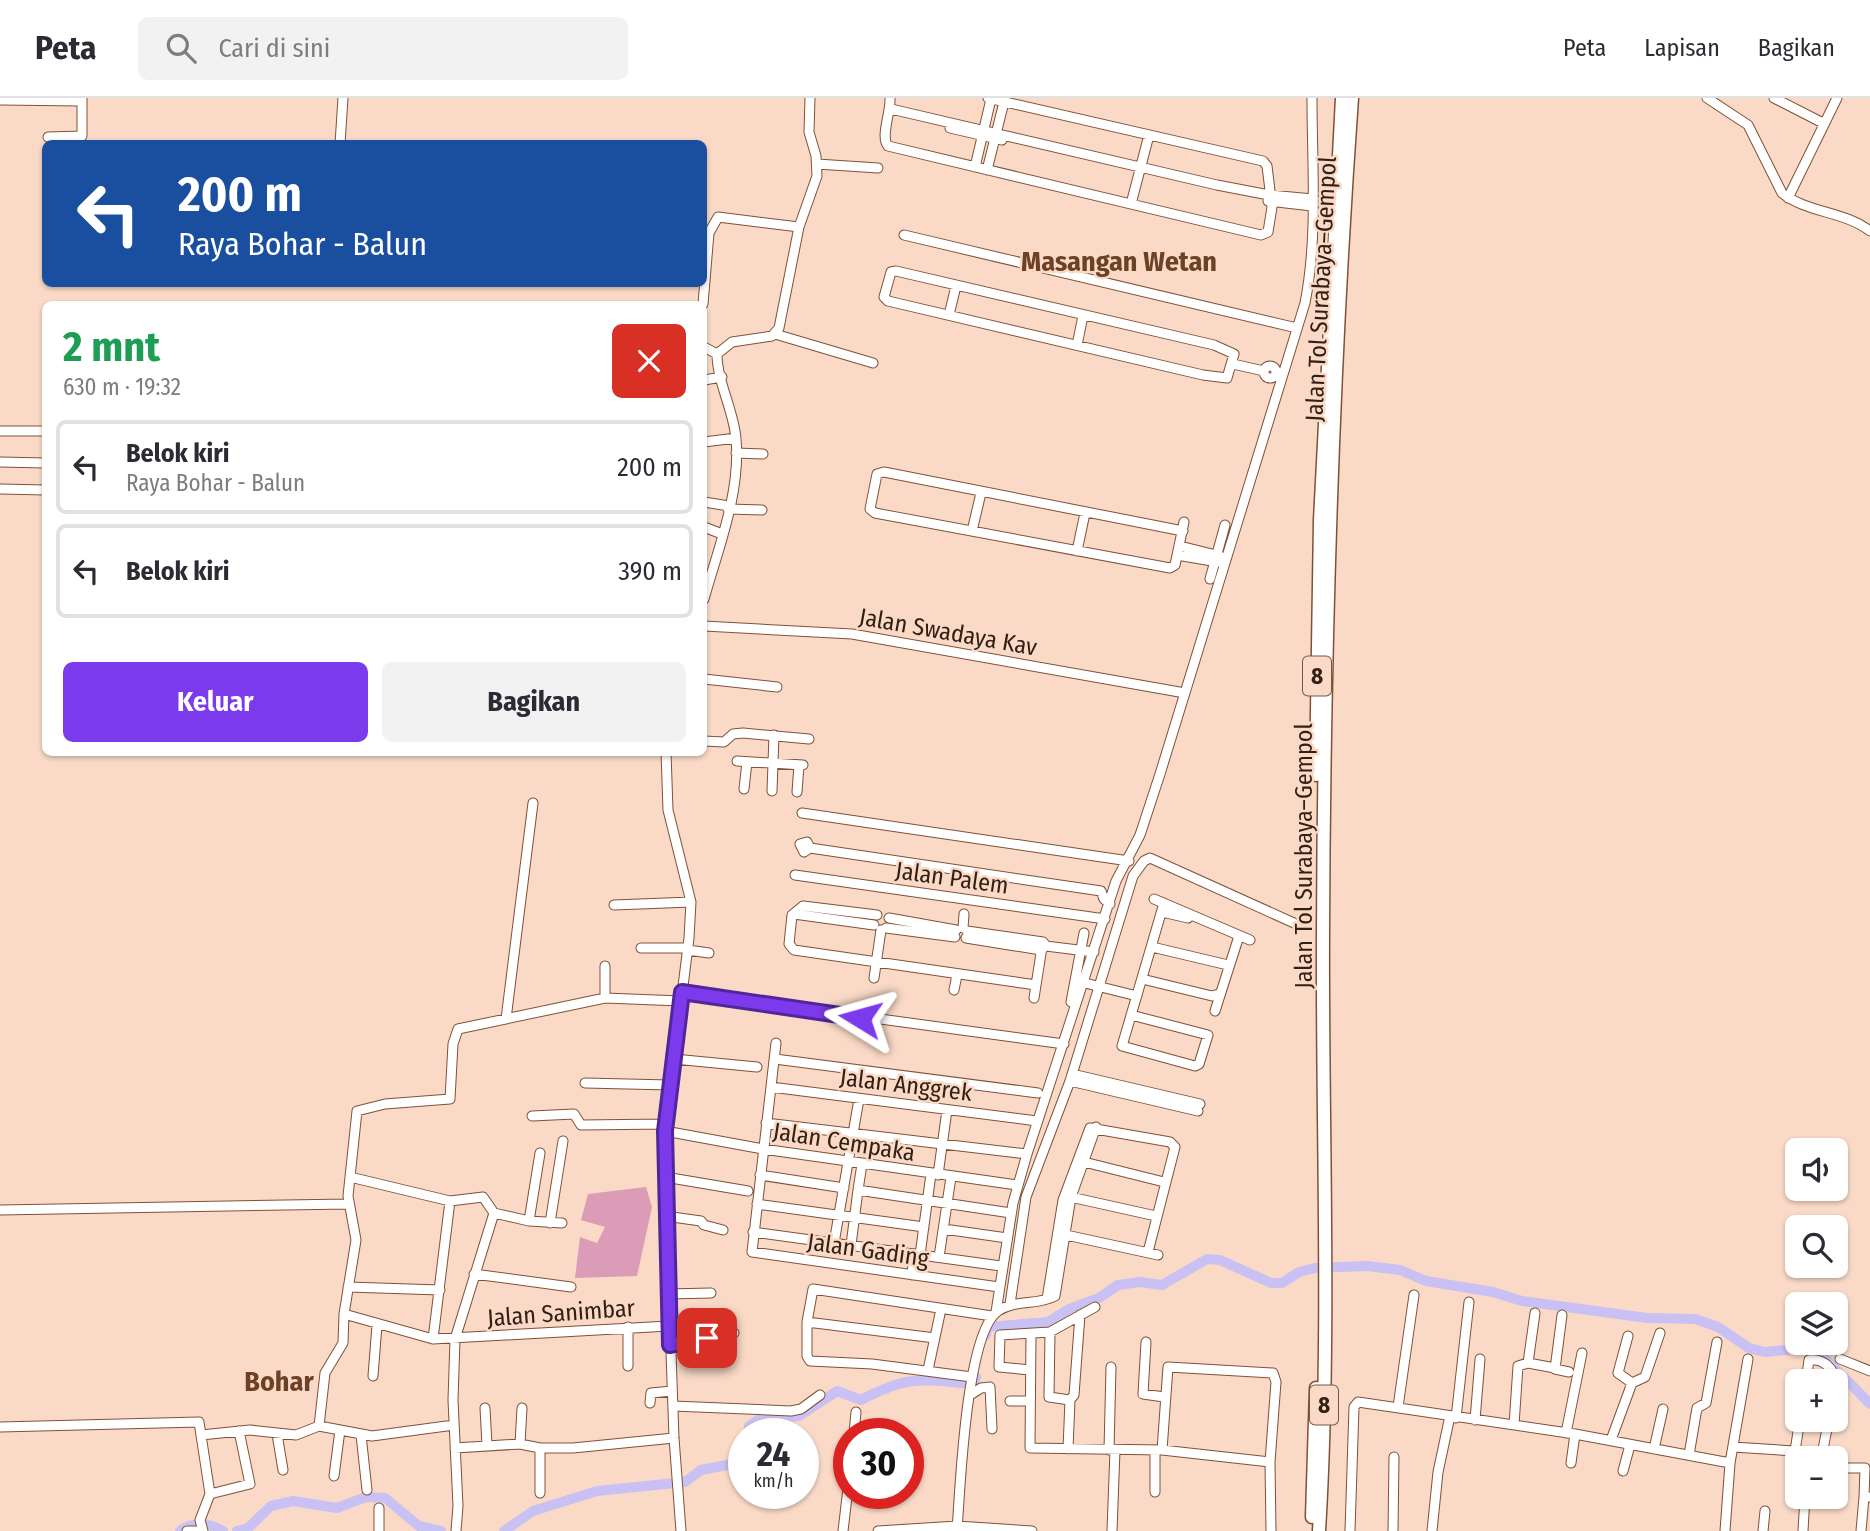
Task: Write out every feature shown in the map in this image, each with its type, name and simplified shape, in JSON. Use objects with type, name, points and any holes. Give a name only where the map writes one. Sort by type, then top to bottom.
[{"type":"highway","name":"Jalan Tol Surabaya–Gempol","points":[[1321,1255],[1316,742],[1320,520],[1342,98]]},
{"type":"highway","name":"Jalan Tol Surabaya–Gempol","points":[[1319,1531],[1326,698],[1334,435],[1352,98]]},
{"type":"highway","name":"Jalan Tol Surabaya–Gempol","points":[[1311,1531],[1321,1278]]},
{"type":"street","points":[[341,140],[343,98]]},
{"type":"street","points":[[775,334],[780,324],[799,227],[817,176],[817,164],[809,132],[810,98]]},
{"type":"street","points":[[890,98],[891,111],[884,138],[888,146],[987,170],[1261,235],[1268,232],[1270,198],[1267,166],[1264,162],[990,98],[975,167]]},
{"type":"street","points":[[957,1529],[971,1386],[979,1340],[994,1314],[1017,1185],[1037,1121],[1049,1095],[1071,1077],[1092,985],[1094,952],[1116,881],[1129,861],[1140,835],[1185,693],[1220,559],[1279,375],[1297,328],[1309,282],[1313,203],[1312,99],[1301,98]]},
{"type":"street","points":[[1709,98],[1748,125],[1772,179],[1788,198],[1857,221],[1870,231]]},
{"type":"street","points":[[1774,98],[1824,123]]},
{"type":"street","points":[[1788,198],[1837,98]]},
{"type":"street","points":[[0,100],[82,99],[82,136],[48,137]]},
{"type":"street","points":[[987,170],[1004,102]]},
{"type":"street","points":[[891,111],[1140,170],[1270,198],[1313,203]]},
{"type":"street","points":[[1131,204],[1149,135]]},
{"type":"street","points":[[817,164],[878,168]]},
{"type":"street","points":[[707,257],[709,233],[718,217],[799,227]]},
{"type":"street","points":[[904,235],[1297,328]]},
{"type":"street","points":[[894,271],[1214,345],[1234,354],[1233,364],[1230,376],[1226,378],[949,315],[888,301],[884,297],[894,271]]},
{"type":"street","points":[[949,315],[956,286]]},
{"type":"street","points":[[1077,345],[1083,316]]},
{"type":"street","points":[[718,354],[732,342],[775,334],[873,363]]},
{"type":"street","points":[[707,348],[718,354]]},
{"type":"street","points":[[707,588],[728,508],[737,453],[718,354]]},
{"type":"street","points":[[1233,364],[1264,371],[1272,366],[1279,375]]},
{"type":"street","points":[[707,380],[722,377]]},
{"type":"street","points":[[0,431],[42,431]]},
{"type":"street","points":[[707,442],[736,438]]},
{"type":"street","points":[[737,453],[763,454]]},
{"type":"street","points":[[0,462],[42,463]]},
{"type":"street","points":[[884,472],[1085,513],[1184,527],[1175,565],[1170,568],[1077,551],[873,512],[870,509],[877,474],[884,472]]},
{"type":"street","points":[[0,489],[42,490]]},
{"type":"street","points":[[972,531],[981,493]]},
{"type":"street","points":[[707,503],[728,508],[762,510]]},
{"type":"street","points":[[1077,551],[1085,513]]},
{"type":"street","points":[[1210,579],[1220,559],[1225,525]]},
{"type":"street","points":[[707,528],[722,534]]},
{"type":"street","points":[[1179,551],[1220,559]]},
{"type":"street","name":"Jalan Swadaya Kav","points":[[707,626],[852,634],[1185,693]]},
{"type":"street","points":[[707,679],[777,687]]},
{"type":"street","points":[[707,741],[724,742],[733,734],[743,733],[809,739]]},
{"type":"street","points":[[772,791],[774,735]]},
{"type":"street","points":[[666,756],[668,810],[691,902],[688,949],[670,1085],[665,1177],[667,1294],[681,1531]]},
{"type":"street","points":[[744,789],[742,761],[801,765],[797,792]]},
{"type":"street","points":[[506,1019],[533,803]]},
{"type":"street","points":[[802,813],[1129,861]]},
{"type":"street","points":[[810,848],[1101,891]]},
{"type":"street","points":[[1010,1304],[1026,1197],[1049,1095],[1064,1044],[1092,985],[1133,876],[1147,859],[1294,923]]},
{"type":"street","name":"Jalan Palem","points":[[794,875],[1105,919]]},
{"type":"street","points":[[1101,891],[1107,883],[1116,881]]},
{"type":"street","points":[[1101,891],[1104,900],[1110,904]]},
{"type":"street","points":[[1154,899],[1163,908],[1208,922],[1250,940]]},
{"type":"street","points":[[614,905],[691,902]]},
{"type":"street","points":[[1036,985],[794,950],[789,939],[794,914],[803,905],[881,923],[1094,952]]},
{"type":"street","points":[[1131,1015],[1207,1035],[1199,1064],[1195,1066],[1124,1048],[1122,1042],[1163,908]]},
{"type":"street","points":[[961,932],[964,914]]},
{"type":"street","points":[[874,978],[881,923]]},
{"type":"street","points":[[1071,1002],[1084,933]]},
{"type":"street","points":[[1215,1011],[1239,936]]},
{"type":"street","points":[[1034,998],[1043,946]]},
{"type":"street","points":[[1152,947],[1228,965]]},
{"type":"street","points":[[641,948],[688,949],[709,953]]},
{"type":"street","points":[[605,966],[605,998]]},
{"type":"street","points":[[954,990],[957,975]]},
{"type":"street","points":[[1142,979],[1212,996],[1219,994]]},
{"type":"street","points":[[1092,985],[1137,996]]},
{"type":"street","points":[[319,1426],[324,1375],[342,1346],[356,1232],[348,1205],[355,1114],[363,1108],[385,1104],[449,1099],[455,1031],[605,998],[681,997],[1064,1044]]},
{"type":"street","points":[[776,1043],[761,1148],[753,1232],[1002,1266]]},
{"type":"street","points":[[674,1059],[757,1068]]},
{"type":"street","points":[[775,1059],[1049,1095]]},
{"type":"street","points":[[1071,1077],[1199,1108]]},
{"type":"street","points":[[585,1083],[670,1085]]},
{"type":"street","name":"Jalan Anggrek","points":[[771,1087],[1037,1121]]},
{"type":"street","points":[[834,1243],[859,1099]]},
{"type":"street","points":[[912,1275],[943,1143],[947,1110]]},
{"type":"street","name":"Jalan Cempaka","points":[[532,1116],[574,1114],[581,1125],[666,1128],[761,1148],[1017,1185]]},
{"type":"street","points":[[766,1123],[1027,1154]]},
{"type":"street","points":[[1047,1299],[1067,1196],[1088,1130],[1096,1127],[1172,1143],[1175,1150],[1164,1181],[1148,1252]]},
{"type":"street","points":[[992,1429],[990,1387],[971,1386],[928,1370],[810,1361],[807,1356],[807,1322],[813,1289],[994,1314],[1010,1304],[1055,1296],[1066,1235],[1067,1196],[1084,1162],[1096,1127]]},
{"type":"street","points":[[550,1223],[563,1142]]},
{"type":"street","points":[[529,1221],[540,1153]]},
{"type":"street","points":[[1084,1162],[1164,1181]]},
{"type":"street","points":[[851,1245],[862,1164]]},
{"type":"street","points":[[760,1175],[844,1188]]},
{"type":"street","points":[[349,1177],[450,1201],[483,1197],[495,1213],[529,1221],[562,1223]]},
{"type":"street","points":[[665,1177],[748,1191]]},
{"type":"street","points":[[939,1257],[951,1177]]},
{"type":"street","points":[[858,1190],[1011,1213]]},
{"type":"street","points":[[1067,1196],[1156,1216]]},
{"type":"street","points":[[433,1339],[450,1201]]},
{"type":"street","points":[[757,1204],[924,1227]]},
{"type":"street","points":[[0,1210],[348,1205]]},
{"type":"street","points":[[456,1530],[455,1339],[495,1213]]},
{"type":"street","points":[[665,1216],[701,1221],[704,1225],[723,1230]]},
{"type":"street","points":[[944,1229],[1007,1238]]},
{"type":"street","name":"Jalan Gading","points":[[753,1232],[752,1252],[756,1254],[999,1287]]},
{"type":"street","points":[[1066,1235],[1158,1255]]},
{"type":"street","points":[[474,1274],[571,1287]]},
{"type":"street","points":[[348,1287],[440,1290]]},
{"type":"street","points":[[667,1294],[711,1293]]},
{"type":"street","points":[[1398,1408],[1414,1295]]},
{"type":"street","points":[[1432,1531],[1438,1472],[1453,1417],[1469,1302]]},
{"type":"street","points":[[1030,1370],[999,1367],[999,1337],[1050,1332],[1095,1307]]},
{"type":"street","points":[[928,1370],[941,1308]]},
{"type":"street","points":[[1528,1363],[1535,1313]]},
{"type":"street","name":"Jalan Sanimbar","points":[[344,1314],[433,1339],[669,1326]]},
{"type":"street","points":[[1068,1449],[1070,1400],[1074,1395],[1080,1315]]},
{"type":"street","points":[[1555,1368],[1562,1315]]},
{"type":"street","points":[[807,1322],[935,1338]]},
{"type":"street","points":[[373,1376],[377,1325]]},
{"type":"street","points":[[628,1327],[628,1366]]},
{"type":"street","points":[[670,1345],[734,1332]]},
{"type":"street","points":[[1050,1332],[1049,1397],[1070,1400]]},
{"type":"street","points":[[1611,1440],[1632,1383],[1645,1377],[1660,1333]]},
{"type":"street","points":[[1031,1334],[1031,1448],[1158,1450],[1270,1462]]},
{"type":"street","points":[[1628,1336],[1618,1373],[1632,1383]]},
{"type":"street","points":[[1146,1342],[1143,1394],[1164,1397]]},
{"type":"street","points":[[1689,1455],[1697,1408],[1706,1403],[1717,1342]]},
{"type":"street","points":[[1571,1463],[1571,1433],[1583,1353]]},
{"type":"street","points":[[1475,1420],[1480,1359]]},
{"type":"street","points":[[1725,1531],[1730,1463],[1748,1359]]},
{"type":"street","points":[[1808,1369],[1809,1360],[1813,1359],[1820,1360],[1831,1369]]},
{"type":"street","points":[[1840,1359],[1869,1368]]},
{"type":"street","points":[[1514,1425],[1519,1364],[1528,1363],[1569,1372]]},
{"type":"street","points":[[1111,1367],[1112,1531]]},
{"type":"street","points":[[1155,1492],[1168,1367],[1273,1373],[1276,1382],[1270,1462],[1271,1531]]},
{"type":"street","points":[[650,1403],[651,1393],[672,1391]]},
{"type":"street","points":[[673,1406],[791,1411],[801,1409],[820,1395]]},
{"type":"street","points":[[1010,1401],[1030,1401]]},
{"type":"street","points":[[1350,1531],[1354,1407],[1358,1402],[1571,1433],[1730,1463]]},
{"type":"street","points":[[485,1408],[487,1445]]},
{"type":"street","points":[[520,1444],[522,1408]]},
{"type":"street","points":[[1654,1449],[1663,1409]]},
{"type":"street","points":[[855,1418],[856,1412]]},
{"type":"street","points":[[0,1426],[196,1422],[201,1425],[210,1494],[201,1528],[187,1531]]},
{"type":"street","points":[[201,1435],[258,1430],[276,1434],[306,1434],[319,1426],[379,1436],[454,1426]]},
{"type":"street","points":[[334,1476],[340,1430]]},
{"type":"street","points":[[210,1494],[250,1484],[239,1431]]},
{"type":"street","points":[[276,1434],[283,1470]]},
{"type":"street","points":[[361,1435],[366,1490]]},
{"type":"street","points":[[455,1448],[520,1444],[540,1448],[674,1438]]},
{"type":"street","points":[[1623,1471],[1630,1445]]},
{"type":"street","points":[[1733,1447],[1785,1450]]},
{"type":"street","points":[[540,1448],[540,1493]]},
{"type":"street","points":[[1394,1457],[1394,1531]]},
{"type":"street","points":[[1848,1468],[1865,1468],[1867,1497],[1861,1531]]},
{"type":"street","points":[[379,1508],[379,1531]]},
{"type":"street","points":[[843,1531],[846,1509]]},
{"type":"street","points":[[1803,1531],[1804,1509]]},
{"type":"street","points":[[1763,1531],[1765,1511]]},
{"type":"street","points":[[878,1531],[1032,1531]]},
{"type":"shaded area","points":[[646,1187],[652,1207],[637,1276],[575,1278],[580,1237],[597,1243],[605,1227],[581,1220],[588,1194]]},
{"type":"waterway","points":[[986,1335],[987,1327],[1048,1322],[1069,1309],[1099,1298],[1118,1285],[1140,1282],[1162,1285],[1207,1259],[1220,1260],[1271,1283],[1282,1283],[1299,1272],[1315,1268],[1367,1266],[1400,1270],[1426,1281],[1493,1292],[1522,1301],[1647,1318],[1695,1319],[1718,1327],[1749,1348],[1765,1352],[1806,1348],[1824,1357],[1870,1404]]},
{"type":"waterway","points":[[772,1418],[799,1416],[837,1391],[861,1400],[905,1382],[928,1380],[974,1384],[976,1377]]},
{"type":"waterway","points":[[504,1531],[533,1511],[597,1491],[685,1482],[701,1470],[728,1465]]},
{"type":"waterway","points":[[237,1531],[248,1528],[271,1506],[293,1501],[337,1508],[366,1497],[385,1498],[419,1526],[441,1531]]},
{"type":"waterway","points":[[180,1531],[201,1524],[223,1531]]},
{"type":"district","name":"Masangan Wetan","points":[[1119,261]]},
{"type":"district","name":"Bohar","points":[[279,1381]]},
{"type":"route","points":[[707,1338],[670,1345],[664,1180],[665,1131],[682,992],[860,1018]]}]
